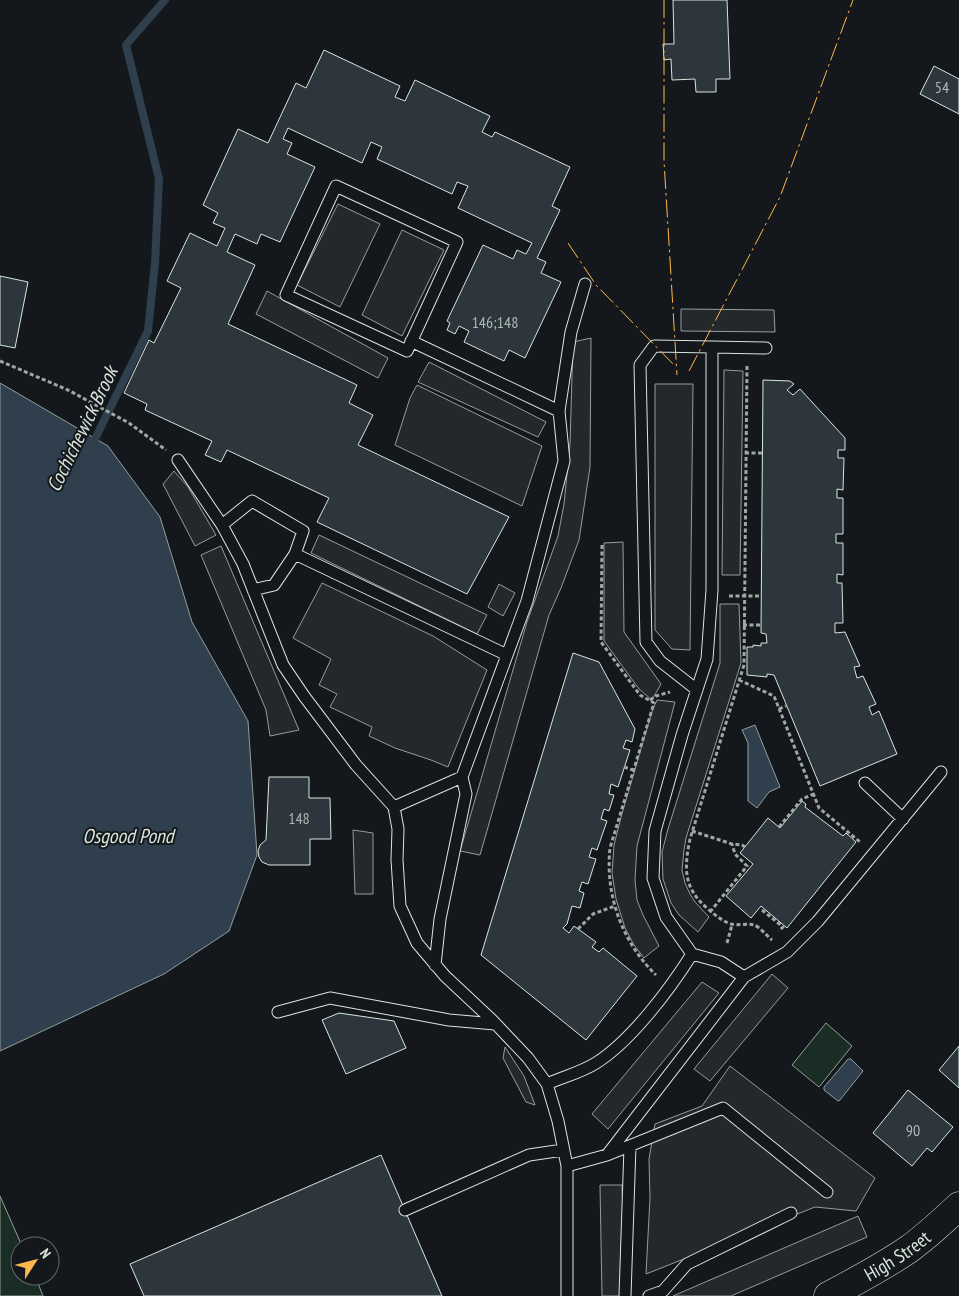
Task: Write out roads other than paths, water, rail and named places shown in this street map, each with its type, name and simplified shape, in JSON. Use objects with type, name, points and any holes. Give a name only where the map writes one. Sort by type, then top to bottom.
[{"type":"street","name":"High Street","points":[[828,1296],[872,1273],[908,1249],[959,1206]]},
{"type":"lane","points":[[336,186],[457,242],[411,341],[407,351],[286,295],[336,186]]},
{"type":"lane","points":[[435,965],[440,919],[466,794],[462,777],[527,601],[564,461],[558,411],[571,332],[585,284]]},
{"type":"lane","points":[[411,341],[558,411]]},
{"type":"lane","points":[[697,690],[660,661],[646,642],[640,365],[654,346],[766,348]]},
{"type":"lane","points":[[712,348],[712,590],[707,658],[682,735],[655,831],[653,878],[666,917],[692,954],[721,962],[744,977]]},
{"type":"lane","points":[[178,460],[222,524],[243,564],[284,665],[356,765],[394,807],[398,829],[397,860],[400,906],[417,943],[435,965],[528,1058],[547,1084],[558,1121],[566,1166],[567,1296]]},
{"type":"lane","points":[[222,524],[252,501],[303,531],[295,554],[274,585],[253,590]]},
{"type":"lane","points":[[295,554],[507,655]]},
{"type":"lane","points":[[607,1155],[744,977],[787,952],[818,921],[941,772]]},
{"type":"lane","points":[[394,807],[462,777]]},
{"type":"lane","points":[[865,783],[903,819]]},
{"type":"lane","points":[[547,1084],[596,1063],[624,1040],[670,987],[692,954]]},
{"type":"lane","points":[[278,1012],[330,998],[449,1020],[495,1024]]},
{"type":"lane","points":[[566,1166],[607,1155],[723,1108],[827,1192]]},
{"type":"lane","points":[[624,1296],[630,1146]]},
{"type":"lane","points":[[405,1210],[529,1155],[564,1150]]},
{"type":"lane","points":[[650,1296],[663,1291],[687,1264],[791,1213]]},
{"type":"water","name":"Osgood Pond","points":[[0,383],[108,446],[160,517],[192,622],[248,721],[257,855],[229,931],[164,974],[0,1051]]},
{"type":"water","points":[[755,725],[780,787],[769,792],[757,808],[748,801],[748,743],[742,730]]},
{"type":"water","points":[[848,1059],[851,1059],[863,1071],[838,1101],[824,1090],[824,1087]]},
{"type":"waterway","name":"Cochichewick Brook","points":[[91,447],[148,331],[155,263],[159,179],[126,45],[165,0]]}]
